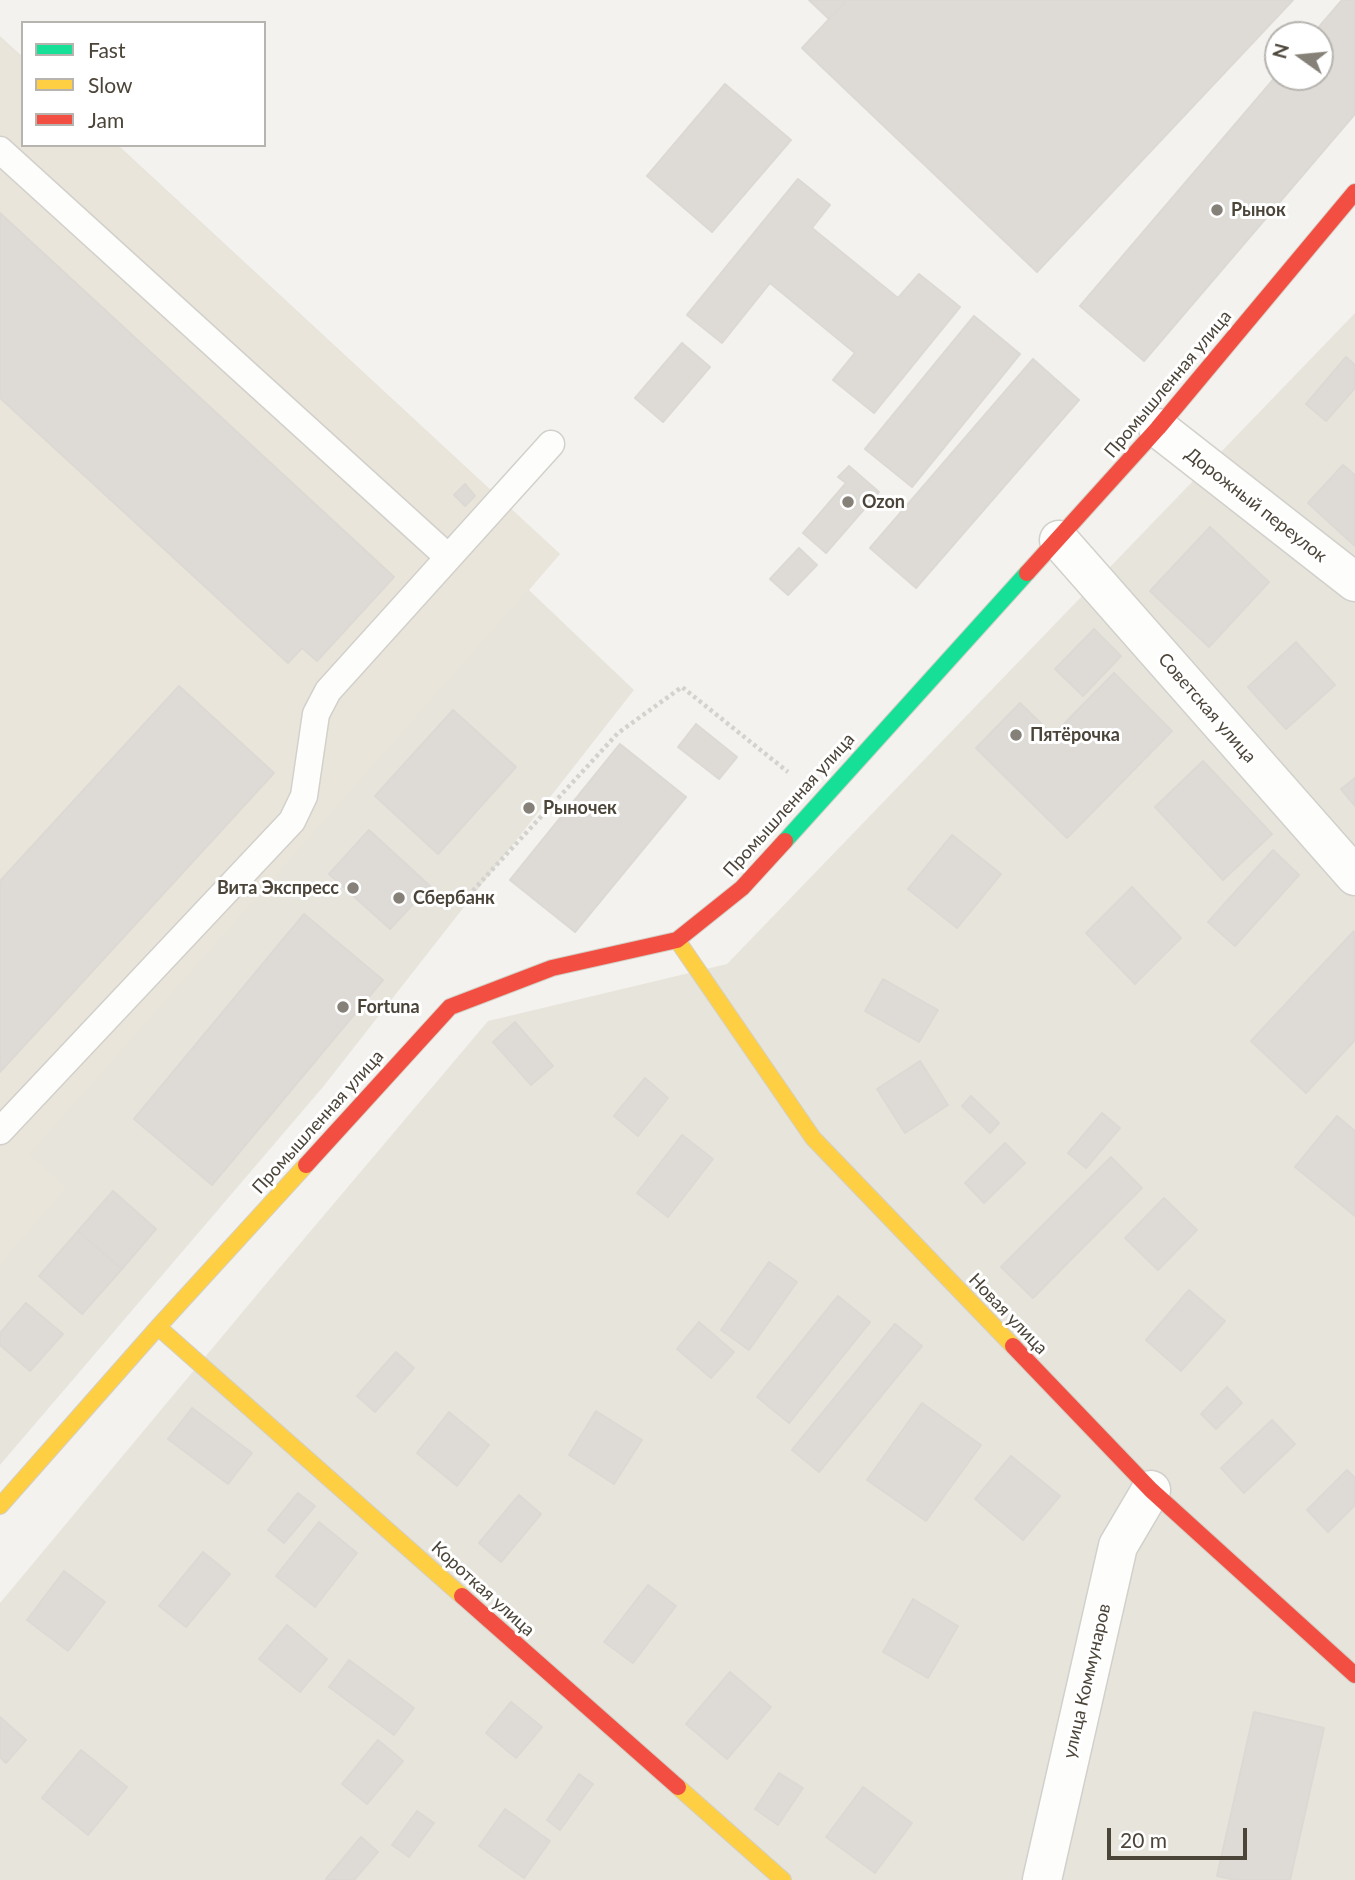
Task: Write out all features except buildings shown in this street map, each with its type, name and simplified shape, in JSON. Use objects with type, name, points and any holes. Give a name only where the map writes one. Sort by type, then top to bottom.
[{"type":"main road","name":"Промышленная улица","points":[[0,1506],[158,1326],[450,1007],[552,968],[677,940],[742,888],[878,734],[1059,540],[1355,192]]},
{"type":"main road","name":"Новая улица","points":[[677,940],[813,1138],[1151,1490],[1355,1675]]},
{"type":"main road","name":"Короткая улица","points":[[158,1326],[783,1880]]},
{"type":"street","name":"Дорожный переулок","points":[[1157,428],[1355,582]]},
{"type":"street","name":"Советская улица","points":[[1059,540],[1355,876]]},
{"type":"street","name":"улица Коммунаров","points":[[1042,1880],[1118,1546],[1151,1490]]},
{"type":"lane","points":[[0,150],[448,557]]},
{"type":"lane","points":[[0,1131],[292,821],[303,796],[316,714],[328,691],[551,444]]},
{"type":"path","points":[[468,896],[618,733],[682,687],[789,772]]},
{"type":"shaded area","points":[[0,36],[21,55],[21,147],[120,147],[560,554],[529,590],[634,690],[323,1087],[0,1465]]},
{"type":"shaded area","points":[[0,39],[21,58],[21,147],[118,147],[560,554],[29,1155],[67,1187],[0,1264]]},
{"type":"shaded area","points":[[1355,313],[1355,1880],[0,1880],[0,1603],[488,1021],[727,964]]},
{"type":"traffic: fast","points":[[785,841],[1027,573]]},
{"type":"traffic: slow","points":[[677,940],[813,1138],[1013,1346]]},
{"type":"traffic: slow","points":[[0,1506],[306,1165]]},
{"type":"traffic: slow","points":[[158,1327],[462,1596]]},
{"type":"traffic: slow","points":[[678,1787],[783,1880]]},
{"type":"traffic: jam","points":[[1027,573],[1158,428],[1355,192]]},
{"type":"traffic: jam","points":[[306,1165],[450,1007],[552,968],[677,940],[742,888],[785,841]]},
{"type":"traffic: jam","points":[[1013,1346],[1151,1490],[1355,1675]]},
{"type":"traffic: jam","points":[[462,1596],[678,1787]]},
{"type":"place","name":"Рынок","points":[[1217,210]]},
{"type":"place","name":"Ozon","points":[[848,502]]},
{"type":"place","name":"Пятёрочка","points":[[1016,735]]},
{"type":"place","name":"Рыночек","points":[[529,808]]},
{"type":"place","name":"Вита Экспресс","points":[[353,888]]},
{"type":"place","name":"Сбербанк","points":[[399,898]]},
{"type":"place","name":"Fortuna","points":[[343,1007]]}]
